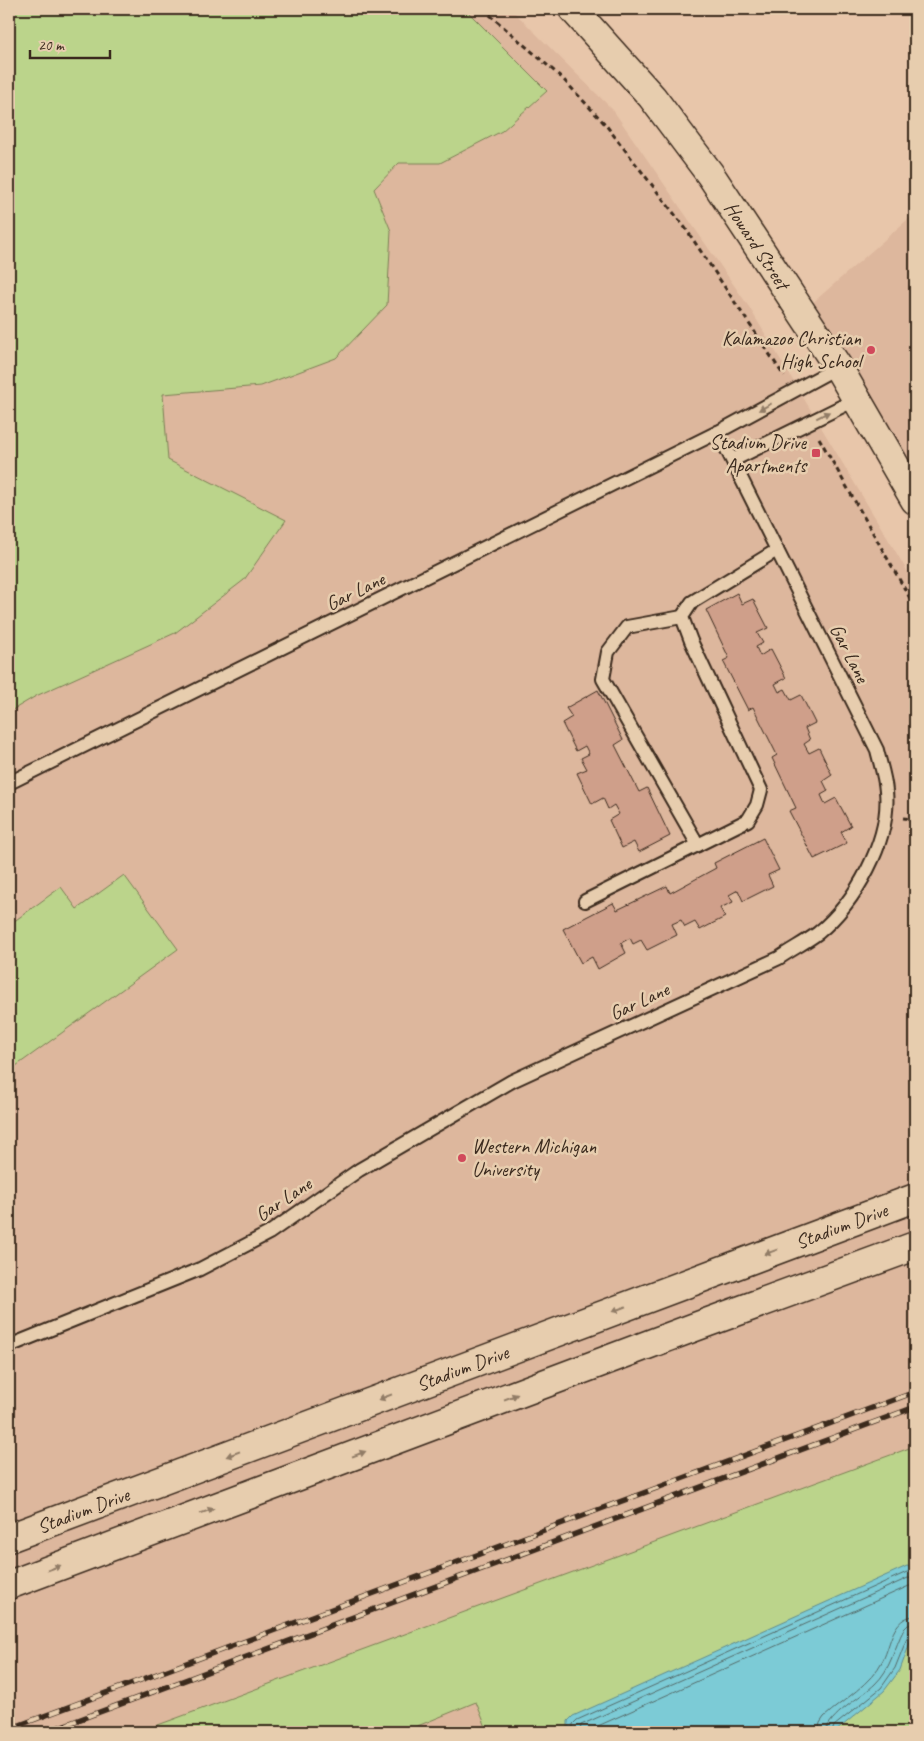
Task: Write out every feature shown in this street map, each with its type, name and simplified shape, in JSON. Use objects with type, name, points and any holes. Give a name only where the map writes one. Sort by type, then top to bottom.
[{"type":"main road","name":"Howard Street","points":[[573,9],[652,97],[710,174],[838,367],[915,500]]},
{"type":"main road","name":"Stadium Drive","points":[[9,1538],[915,1198]]},
{"type":"main road","points":[[9,1585],[915,1246]]},
{"type":"lane","name":"Gar Lane","points":[[9,783],[718,432],[838,367]]},
{"type":"lane","points":[[732,460],[857,399]]},
{"type":"lane","name":"Gar Lane","points":[[9,1346],[200,1269],[269,1233],[359,1170],[512,1081],[779,958],[818,932],[832,919],[859,885],[874,857],[884,828],[886,792],[877,750],[718,432]]},
{"type":"lane","points":[[698,845],[603,679],[608,652],[627,627],[682,616],[692,602],[777,550]]},
{"type":"lane","points":[[585,901],[748,820],[757,805],[761,790],[691,641],[682,616]]},
{"type":"path","points":[[483,9],[562,78],[605,124],[686,229],[794,391]]},
{"type":"path","points":[[810,422],[915,607]]},
{"type":"shaded area","name":"Western Michigan University","points":[[9,9],[511,9],[613,110],[749,307],[915,584],[915,1732],[9,1732]]},
{"type":"shaded area","name":"Kalamazoo Christian High School","points":[[915,213],[915,500],[801,313]]},
{"type":"green space","points":[[9,9],[465,9],[547,91],[502,131],[440,163],[399,163],[374,189],[391,231],[387,305],[336,358],[261,386],[163,394],[168,460],[286,520],[244,580],[175,633],[36,696],[9,712]]},
{"type":"green space","points":[[124,875],[178,949],[9,1071],[9,925],[61,887],[77,909]]},
{"type":"green space","points":[[915,1446],[915,1732],[488,1732],[476,1702],[403,1732],[139,1732]]},
{"type":"water","points":[[907,1566],[915,1568],[915,1629],[900,1670],[884,1691],[835,1732],[568,1732],[568,1721],[573,1716]]},
{"type":"building","points":[[737,593],[742,604],[753,599],[768,628],[757,633],[763,643],[756,647],[760,656],[771,649],[786,678],[775,684],[779,692],[785,689],[791,700],[801,695],[815,723],[805,728],[810,740],[804,744],[809,753],[819,748],[832,775],[823,781],[828,791],[821,795],[825,804],[836,798],[851,826],[841,832],[847,843],[814,859],[789,811],[796,808],[772,758],[777,755],[753,707],[748,710],[723,661],[729,658],[706,610]]},
{"type":"building","points":[[598,690],[623,740],[615,745],[639,792],[647,788],[670,836],[639,852],[634,842],[622,848],[609,820],[619,814],[614,805],[608,809],[603,798],[592,804],[577,773],[587,769],[581,758],[589,754],[585,746],[576,751],[562,723],[572,717],[566,708]]},
{"type":"building","points":[[763,838],[779,870],[768,875],[773,886],[743,901],[738,890],[729,895],[733,902],[720,908],[725,917],[700,930],[695,922],[685,927],[681,920],[672,924],[677,935],[647,950],[641,940],[633,944],[630,938],[621,943],[626,953],[598,969],[592,957],[581,963],[563,929],[613,903],[617,910],[667,886],[670,893],[716,868],[714,863]]},
{"type":"railway","points":[[9,1729],[915,1392]]},
{"type":"railway","points":[[46,1732],[915,1407]]},
{"type":"place","name":"Kalamazoo Christian High School","points":[[871,350]]},
{"type":"place","name":"Stadium Drive Apartments","points":[[816,453]]},
{"type":"place","name":"Western Michigan University","points":[[462,1158]]}]
